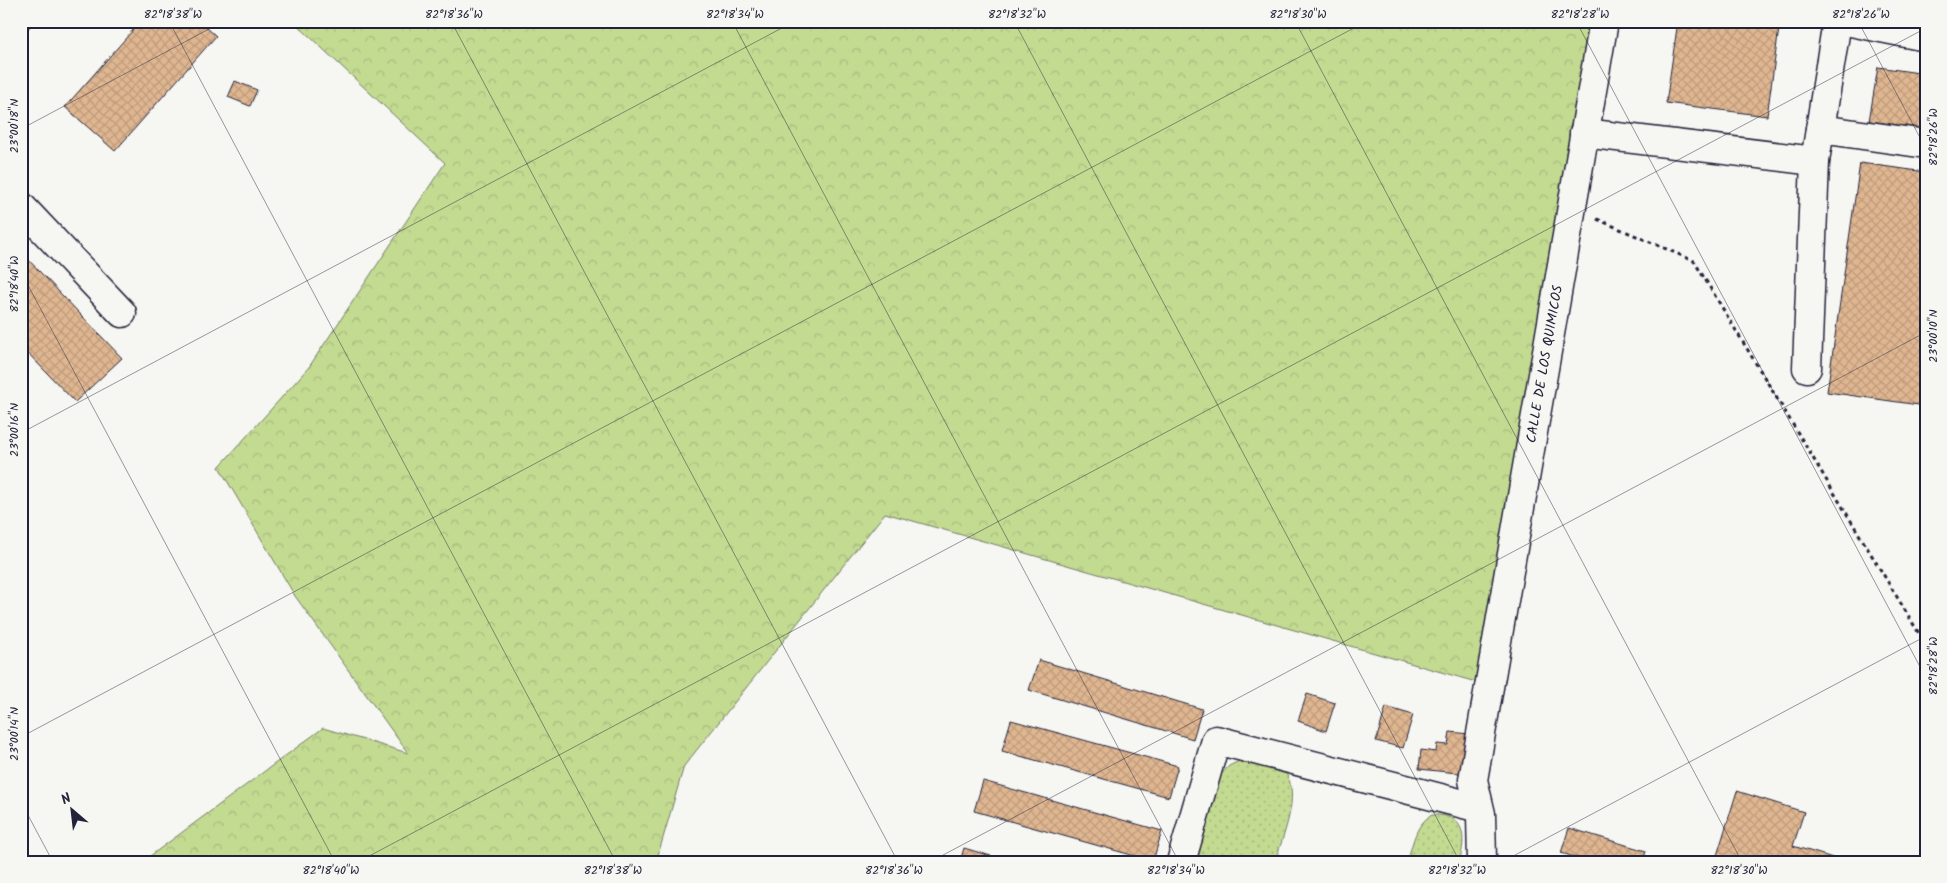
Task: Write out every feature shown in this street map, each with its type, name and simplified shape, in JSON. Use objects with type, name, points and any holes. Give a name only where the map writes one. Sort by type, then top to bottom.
[{"type":"lane","name":"CALLE DE LOS QUIMICOS","points":[[1485,861],[1480,808],[1473,780],[1604,21]]},
{"type":"lane","points":[[1807,368],[1815,161],[1837,21]]},
{"type":"lane","points":[[1846,21],[1926,37]]},
{"type":"lane","points":[[1820,128],[1926,144]]},
{"type":"lane","points":[[1584,133],[1815,161]]},
{"type":"lane","points":[[21,206],[122,313]]},
{"type":"lane","points":[[1181,862],[1216,740],[1480,808]]},
{"type":"path","points":[[1571,208],[1694,261],[1926,645]]},
{"type":"green space","points":[[293,21],[1602,21],[1483,684],[885,513],[684,766],[656,862],[142,862],[323,728],[408,753],[295,596],[219,467],[309,367],[445,163]]},
{"type":"green space","points":[[1241,760],[1279,767],[1287,775],[1291,786],[1290,812],[1275,862],[1193,862],[1220,775],[1229,766]]},
{"type":"green space","points":[[1432,815],[1443,815],[1451,818],[1461,828],[1463,844],[1459,862],[1407,862],[1418,829]]},
{"type":"building","points":[[21,21],[35,21],[21,36]]},
{"type":"building","points":[[141,21],[199,21],[216,36],[115,151],[65,107]]},
{"type":"building","points":[[1678,21],[1780,21],[1767,116],[1666,103]]},
{"type":"building","points":[[1878,67],[1926,74],[1926,129],[1869,121]]},
{"type":"building","points":[[235,81],[257,90],[250,106],[228,97]]},
{"type":"building","points":[[1860,163],[1926,172],[1926,406],[1827,392]]},
{"type":"building","points":[[21,252],[122,358],[75,402],[21,346]]},
{"type":"building","points":[[1039,660],[1202,709],[1193,739],[1029,690]]},
{"type":"building","points":[[1307,694],[1335,703],[1326,731],[1298,721]]},
{"type":"building","points":[[1386,707],[1413,715],[1403,748],[1376,741]]},
{"type":"building","points":[[1011,720],[1178,766],[1169,797],[1002,751]]},
{"type":"building","points":[[1450,732],[1470,734],[1467,774],[1419,769],[1421,750],[1436,752],[1437,744],[1448,745]]},
{"type":"building","points":[[983,781],[1162,831],[1153,861],[974,811]]},
{"type":"building","points":[[1737,791],[1804,812],[1793,846],[1846,862],[1715,862]]},
{"type":"building","points":[[1569,828],[1646,851],[1643,862],[1592,862],[1561,853]]},
{"type":"building","points":[[964,848],[1011,862],[960,862]]},
{"type":"building","points":[[741,858],[758,862],[740,862]]}]
